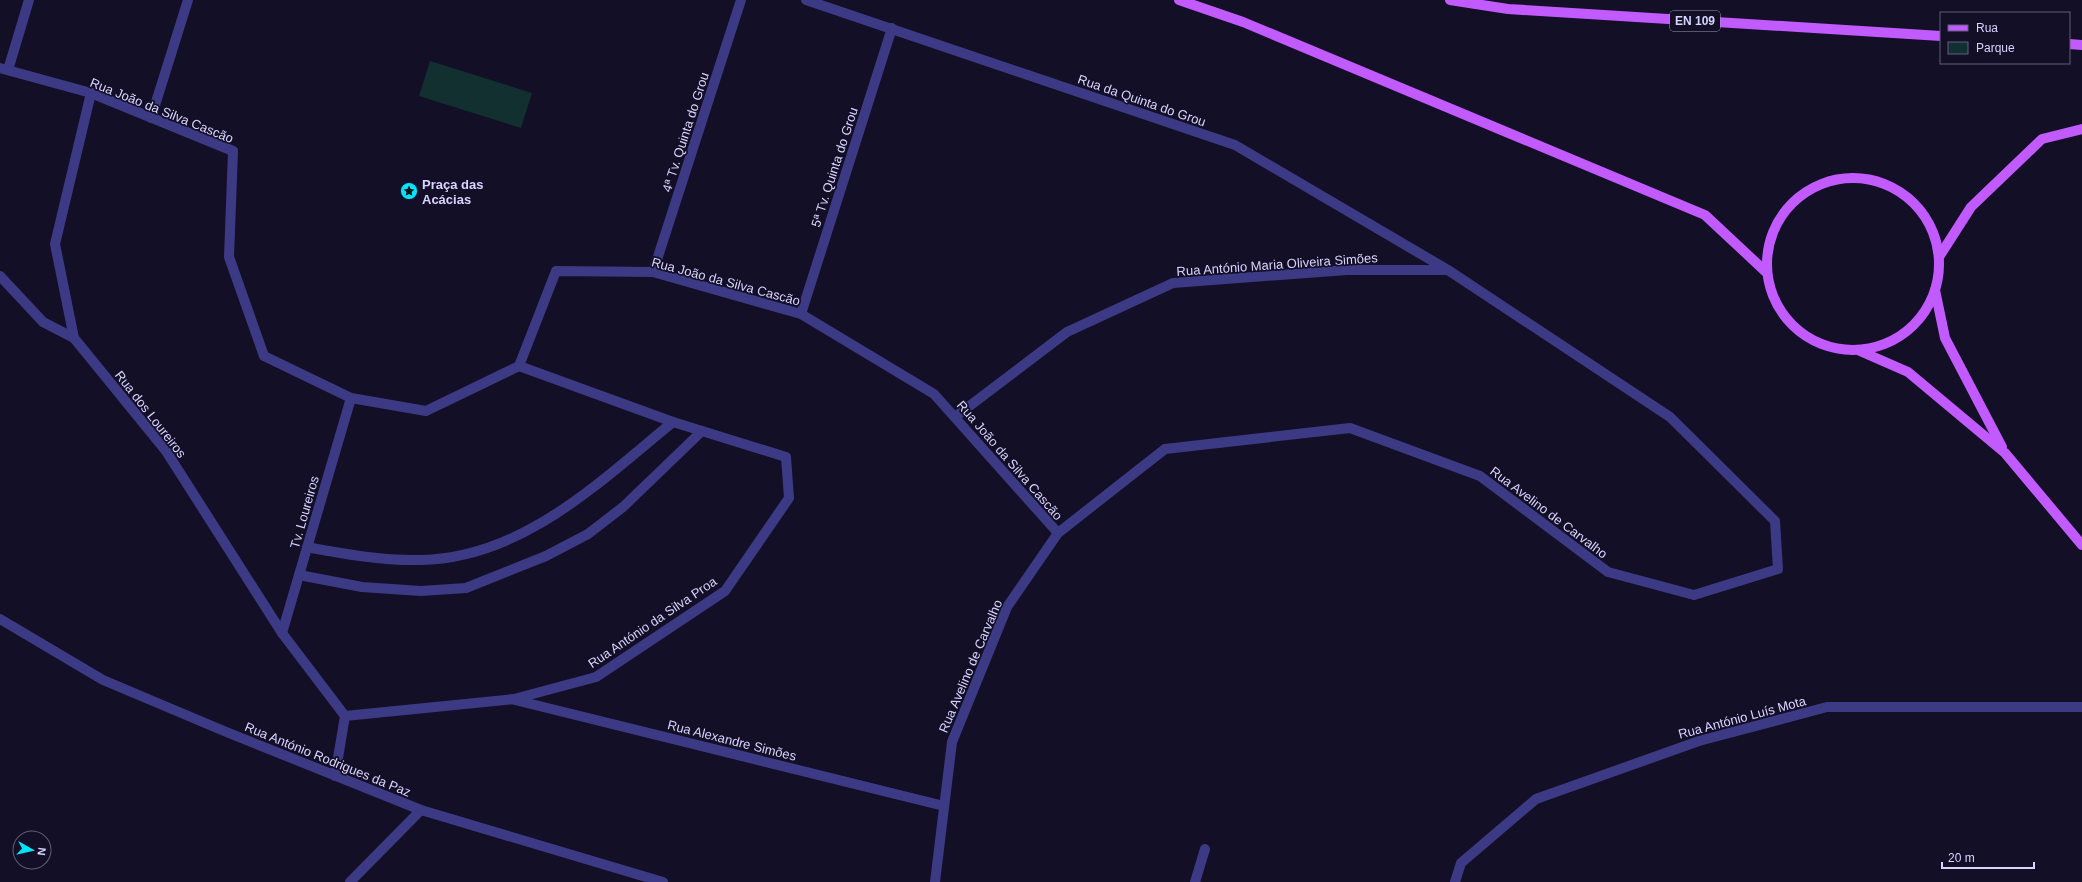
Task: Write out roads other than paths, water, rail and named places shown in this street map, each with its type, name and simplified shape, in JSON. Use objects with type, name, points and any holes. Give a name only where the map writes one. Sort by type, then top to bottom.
[{"type":"main road","points":[[1179,0],[1243,22],[1705,215],[1766,272]]},
{"type":"main road","name":"EN 109","points":[[1450,0],[1508,9],[1940,36]]},
{"type":"main road","points":[[2070,44],[2082,45]]},
{"type":"main road","points":[[1939,257],[1971,207],[2042,140],[2082,129]]},
{"type":"main road","points":[[2005,453],[1946,338],[1935,290],[1939,257],[1929,224],[1908,198],[1878,182],[1845,178],[1812,188],[1786,209],[1770,239],[1766,272],[1776,305],[1797,331],[1827,347],[1860,351],[1908,372],[2005,453],[2082,544]]},
{"type":"main road","points":[[1860,351],[1893,341],[1919,320],[1935,290]]},
{"type":"street","points":[[4,69],[29,0]]},
{"type":"street","points":[[151,118],[188,0]]},
{"type":"street","name":"4ª Tv. Quinta do Grou","points":[[654,272],[741,0]]},
{"type":"street","name":"Rua da Quinta do Grou","points":[[806,0],[1235,145],[1448,270]]},
{"type":"street","name":"5ª Tv. Quinta do Grou","points":[[801,314],[892,28]]},
{"type":"street","name":"Rua João da Silva Cascão","points":[[4,69],[91,93],[233,151],[229,257],[264,356],[351,398],[426,410],[519,366],[556,271],[654,272],[801,314],[934,394],[1058,533]]},
{"type":"street","name":"Rua dos Loureiros","points":[[91,93],[55,244],[74,338],[166,451],[282,633],[345,716]]},
{"type":"street","name":"Rua António Maria Oliveira Simões","points":[[955,417],[1067,332],[1173,283],[1347,270],[1448,270]]},
{"type":"street","name":"Rua Avelino de Carvalho","points":[[935,882],[952,742],[1007,607],[1058,533],[1165,448],[1350,428],[1480,476],[1608,572],[1694,595],[1778,569],[1776,521],[1670,417],[1448,270]]},
{"type":"street","points":[[0,276],[43,322],[74,338]]},
{"type":"street","name":"Rua António da Silva Proa","points":[[345,716],[514,699],[596,677],[725,591],[789,498],[786,457],[673,422],[519,366]]},
{"type":"street","name":"Tv. Loureiros","points":[[282,633],[351,398]]},
{"type":"street","points":[[307,547],[360,556],[422,560],[466,554],[512,538],[555,515],[591,489],[673,422]]},
{"type":"street","points":[[299,575],[362,587],[421,591],[466,588],[546,556],[588,534],[623,507],[702,431]]},
{"type":"street","name":"Rua António Rodrigues da Paz","points":[[0,619],[104,680],[420,810],[663,882]]},
{"type":"street","name":"Rua Alexandre Simões","points":[[514,699],[944,806]]},
{"type":"street","name":"Rua António Luís Mota","points":[[1455,882],[1461,863],[1536,799],[1699,741],[1827,707],[2082,707]]},
{"type":"street","points":[[335,776],[345,716]]},
{"type":"street","points":[[350,882],[420,810]]},
{"type":"street","points":[[1195,882],[1205,849]]},
{"type":"place","name":"Praça das Acácias","points":[[409,191]]}]
